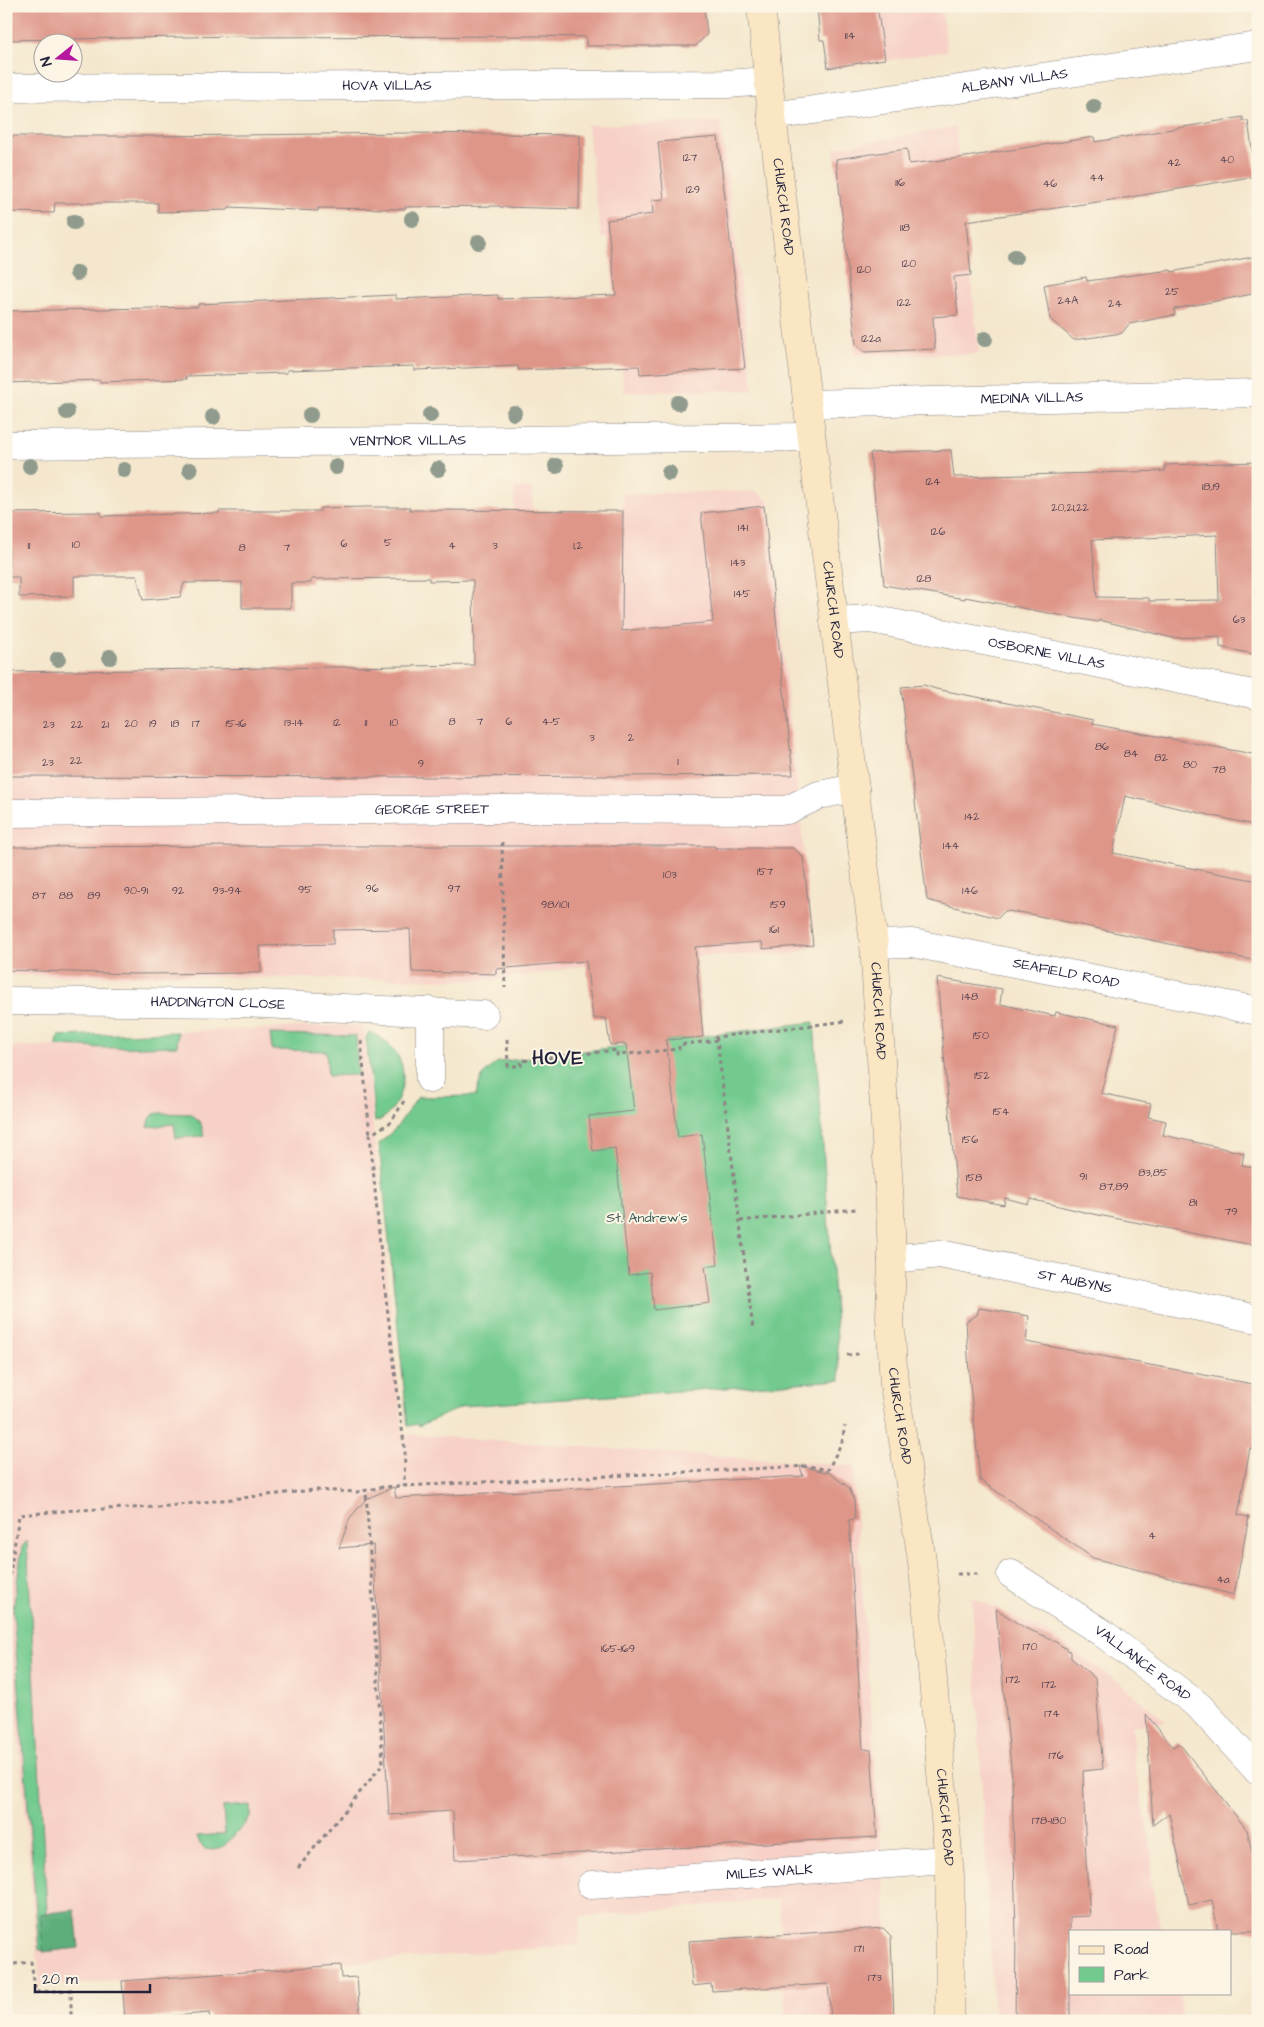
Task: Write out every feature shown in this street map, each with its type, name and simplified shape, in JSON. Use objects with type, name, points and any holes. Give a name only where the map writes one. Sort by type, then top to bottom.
[{"type":"main road","name":"CHURCH ROAD","points":[[761,6],[772,116],[874,944],[892,1259],[890,1317],[894,1384],[923,1574],[947,1860],[950,1876],[950,2021]]},
{"type":"street","name":"ALBANY VILLAS","points":[[772,116],[1258,46]]},
{"type":"street","name":"HOVA VILLAS","points":[[6,88],[726,84],[768,81]]},
{"type":"street","name":"MEDINA VILLAS","points":[[807,404],[1258,393]]},
{"type":"street","name":"VENTNOR VILLAS","points":[[6,445],[811,437]]},
{"type":"street","name":"OSBORNE VILLAS","points":[[834,621],[871,619],[1258,695]]},
{"type":"street","name":"GEORGE STREET","points":[[6,813],[502,809],[787,810],[820,795],[855,788]]},
{"type":"street","name":"SEAFIELD ROAD","points":[[874,944],[912,943],[1258,1011]]},
{"type":"street","name":"HADDINGTON CLOSE","points":[[6,1001],[243,1004],[430,1011],[484,1015]]},
{"type":"street","points":[[430,1011],[430,1079]]},
{"type":"street","name":"ST AUBYNS","points":[[892,1259],[940,1254],[1258,1319]]},
{"type":"street","name":"VALLANCE ROAD","points":[[1011,1574],[1101,1632],[1199,1706],[1258,1771]]},
{"type":"street","name":"MILES WALK","points":[[591,1885],[947,1860]]},
{"type":"path","points":[[502,809],[505,996]]},
{"type":"path","points":[[358,1008],[382,1266],[404,1443],[404,1486]]},
{"type":"path","points":[[752,1330],[716,1037],[825,1024]]},
{"type":"path","points":[[508,1066],[522,1066],[521,1061],[617,1050],[618,1055],[680,1049],[679,1044],[717,1040]]},
{"type":"path","points":[[370,1135],[391,1122],[410,1090],[429,1091],[430,1079]]},
{"type":"path","points":[[740,1221],[841,1210]]},
{"type":"path","points":[[6,1600],[19,1515],[159,1508],[314,1490],[357,1492],[383,1487],[809,1466],[828,1470],[842,1442],[845,1426]]},
{"type":"path","points":[[298,1868],[383,1764],[366,1491]]},
{"type":"path","points":[[923,1574],[1011,1574]]},
{"type":"path","points":[[6,1965],[31,1962],[36,1992],[71,1990],[71,2021]]},
{"type":"shaded area","points":[[819,6],[941,6],[947,51],[826,70]]},
{"type":"shaded area","points":[[721,122],[753,390],[624,392],[608,238],[601,238],[587,125]]},
{"type":"shaded area","points":[[955,127],[979,354],[855,355],[834,148]]},
{"type":"shaded area","points":[[514,488],[532,488],[533,511],[622,590],[623,494],[756,491],[768,501],[813,945],[793,954],[712,955],[604,963],[495,980],[6,975],[6,672],[474,666],[517,634]]},
{"type":"shaded area","points":[[363,1025],[403,1434],[853,1466],[894,2021],[786,2021],[779,1899],[580,1917],[579,1945],[40,1987],[6,1593],[6,1047],[57,1046],[58,1036]]},
{"type":"shaded area","points":[[972,1597],[1047,1632],[1123,1686],[1166,1722],[1132,1726],[1135,1767],[1153,1855],[1150,1875],[1161,1930],[1069,1930],[1069,1994],[1181,1994],[1180,2021],[994,2021]]},
{"type":"green space","name":"St. Andrew's","points":[[814,1022],[840,1380],[464,1406],[419,1426],[418,1424],[408,1426],[379,1144],[396,1128],[418,1097],[476,1096],[483,1076],[498,1062]]},
{"type":"green space","points":[[178,1032],[177,1046],[105,1048],[57,1046],[58,1036]]},
{"type":"green space","points":[[370,1032],[395,1051],[402,1068],[403,1077],[402,1087],[394,1106],[386,1116],[375,1122],[366,1037]]},
{"type":"green space","points":[[270,1034],[356,1036],[358,1075],[328,1076],[326,1051],[272,1050]]},
{"type":"green space","points":[[154,1114],[192,1114],[201,1124],[204,1136],[176,1138],[174,1124],[148,1127],[150,1119]]},
{"type":"green space","points":[[27,1541],[49,1949],[39,1950],[13,1611],[22,1547]]},
{"type":"green space","points":[[250,1805],[250,1818],[222,1848],[205,1849],[200,1844],[197,1836],[225,1834],[223,1807]]},
{"type":"green space","points":[[75,1910],[79,1948],[43,1952],[40,1914]]},
{"type":"building","points":[[6,6],[704,6],[707,34],[696,46],[586,46],[586,37],[538,36],[245,36],[82,39],[82,32],[32,32],[32,40],[6,40]]},
{"type":"building","points":[[817,6],[877,6],[885,59],[828,68],[824,40],[820,40]]},
{"type":"building","points":[[1243,117],[1243,121],[1248,121],[1256,176],[1125,198],[966,221],[971,275],[954,277],[958,315],[933,317],[935,349],[865,352],[856,345],[836,159],[907,149],[909,164],[1094,137],[1095,142]]},
{"type":"building","points":[[406,133],[580,135],[579,209],[500,206],[405,207],[405,209],[318,208],[318,211],[229,207],[228,210],[158,212],[158,203],[55,203],[54,213],[6,212],[6,136]]},
{"type":"building","points":[[718,137],[745,368],[640,374],[639,366],[518,370],[518,366],[414,370],[414,366],[287,370],[287,373],[186,376],[187,379],[6,383],[6,311],[198,307],[198,304],[396,295],[396,299],[498,295],[498,299],[616,295],[607,220],[653,214],[652,200],[664,199],[658,142]]},
{"type":"building","points":[[1258,256],[1258,293],[1174,309],[1175,315],[1129,324],[1122,333],[1074,340],[1050,319],[1044,285],[1086,277],[1087,281],[1171,270],[1171,272]]},
{"type":"building","points":[[951,450],[954,477],[1165,471],[1165,465],[1256,462],[1258,655],[1220,647],[1220,636],[1173,638],[1099,620],[1099,622],[1074,618],[965,597],[965,599],[884,585],[870,453]],"holes":[[[1217,535],[1219,600],[1149,601],[1149,598],[1097,597],[1092,540]]]},
{"type":"building","points":[[764,506],[793,775],[437,777],[6,776],[6,672],[474,665],[473,580],[429,581],[429,578],[311,579],[311,583],[291,583],[291,608],[242,608],[242,582],[184,583],[180,597],[143,600],[137,576],[74,576],[74,596],[19,597],[19,577],[9,577],[8,513],[101,512],[101,516],[219,513],[219,511],[320,511],[320,508],[367,507],[410,507],[410,510],[623,511],[622,631],[713,622],[701,513]]},
{"type":"building","points":[[924,685],[1093,720],[1092,724],[1258,755],[1258,826],[1125,796],[1113,853],[1258,881],[1258,961],[1025,913],[1005,911],[998,918],[927,900],[901,687]]},
{"type":"building","points":[[715,846],[715,848],[793,848],[803,857],[813,945],[763,949],[762,942],[695,947],[703,1037],[666,1040],[678,1137],[702,1134],[718,1265],[705,1267],[710,1303],[654,1310],[650,1272],[629,1275],[615,1148],[593,1151],[589,1116],[634,1111],[626,1044],[610,1045],[606,1018],[593,1018],[586,961],[496,969],[496,974],[412,972],[410,929],[333,930],[333,944],[260,946],[261,973],[135,974],[6,970],[6,847]]},
{"type":"building","points":[[937,978],[1002,989],[1000,1004],[1055,1016],[1056,1012],[1118,1025],[1101,1093],[1151,1104],[1148,1117],[1166,1121],[1163,1135],[1244,1153],[1242,1165],[1258,1168],[1258,1246],[1088,1213],[1030,1199],[1028,1204],[1005,1198],[1004,1205],[957,1196]]},
{"type":"building","points":[[979,1308],[1029,1316],[1026,1342],[1258,1385],[1258,1450],[1250,1448],[1238,1515],[1249,1517],[1234,1595],[1093,1558],[980,1480],[969,1374],[966,1321],[977,1315]]},
{"type":"building","points":[[800,1466],[830,1473],[849,1488],[854,1500],[855,1519],[849,1520],[863,1749],[871,1750],[877,1837],[455,1860],[453,1811],[389,1815],[373,1545],[339,1548],[350,1518],[366,1499],[394,1487],[396,1498],[803,1476]]},
{"type":"building","points":[[996,1609],[1025,1628],[1051,1639],[1071,1652],[1071,1658],[1095,1678],[1103,1769],[1083,1771],[1090,1916],[1070,1917],[1070,2021],[1015,2021],[1016,1935],[1012,1778]]},
{"type":"building","points":[[1146,1714],[1173,1747],[1179,1743],[1247,1830],[1258,1879],[1258,1931],[1218,1930],[1212,1900],[1189,1905],[1169,1813],[1153,1825]]},
{"type":"building","points":[[883,1928],[891,1936],[894,2021],[831,2021],[828,1984],[712,1991],[711,1984],[692,1986],[689,1941]]},
{"type":"building","points":[[340,1965],[341,1978],[357,1977],[360,2017],[318,2021],[210,2021],[209,2013],[125,2020],[122,1981]]},
{"type":"district","name":"HOVE","points":[[558,1058]]}]
